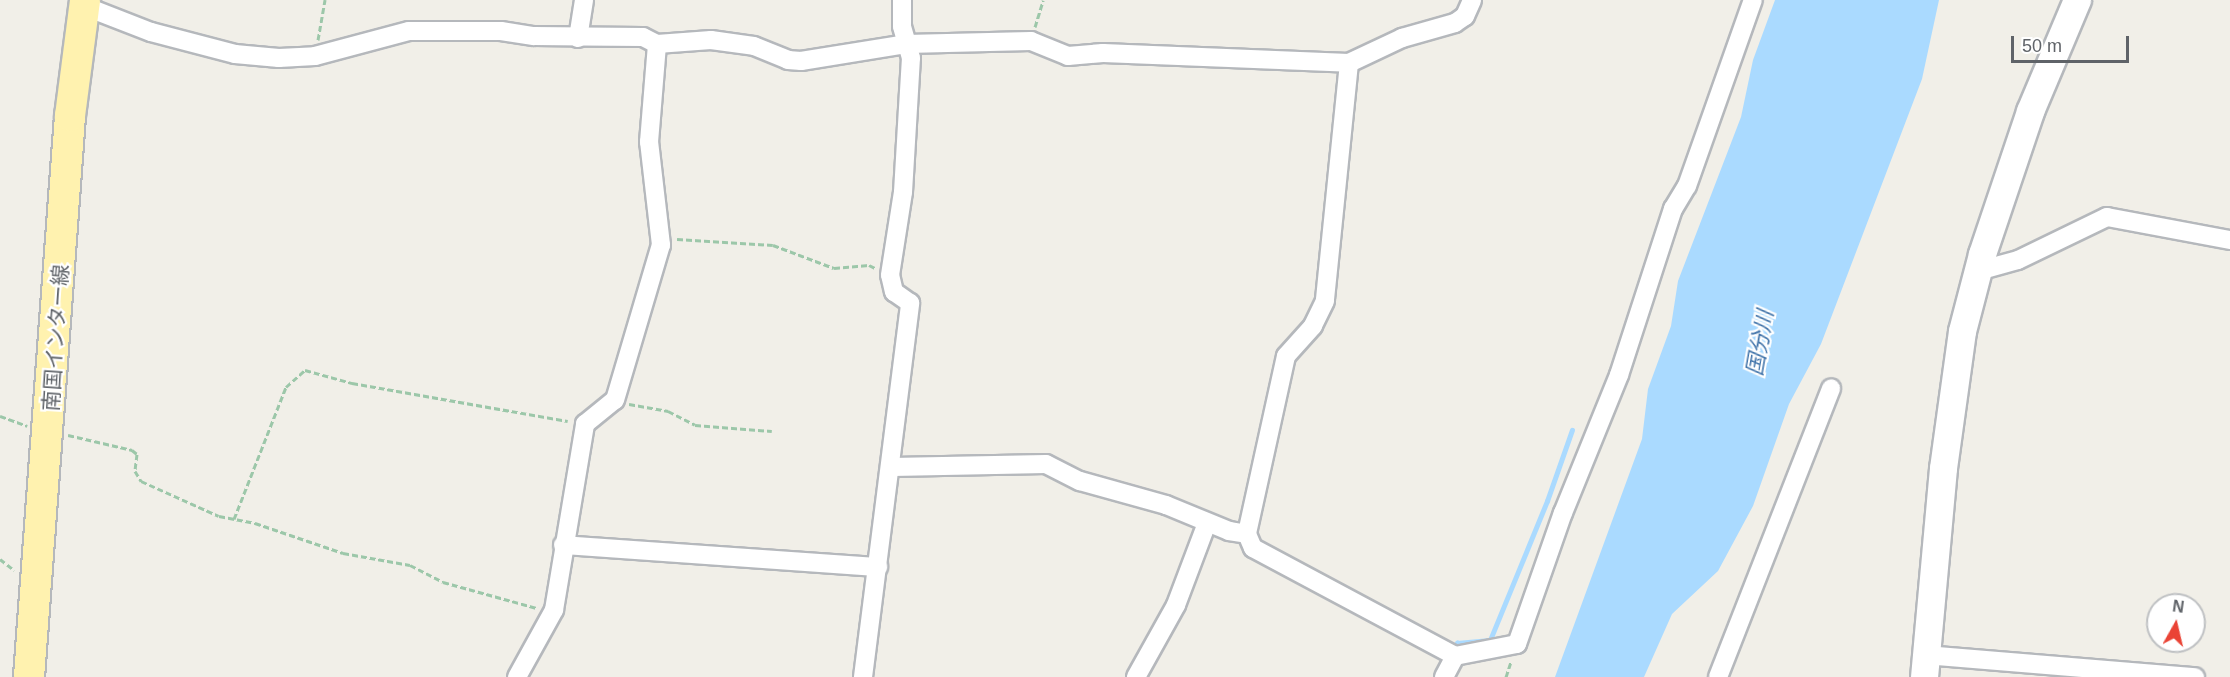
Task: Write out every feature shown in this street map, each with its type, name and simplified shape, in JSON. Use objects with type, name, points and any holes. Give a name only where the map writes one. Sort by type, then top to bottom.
[{"type":"main road","name":"南国インター線","points":[[29,677],[50,430],[78,2]]},
{"type":"street","points":[[578,38],[584,0]]},
{"type":"street","points":[[863,677],[892,467],[910,303],[894,292],[890,275],[903,192],[911,58],[906,44],[902,0]]},
{"type":"street","points":[[78,2],[152,33],[235,54],[315,56],[409,31],[501,31],[578,38],[643,37],[657,44],[711,40],[754,46],[801,61],[906,44],[1031,41],[1068,56],[1103,53],[1349,63],[1402,38],[1455,23],[1465,16],[1472,0]]},
{"type":"street","points":[[1349,63],[1325,301],[1313,326],[1286,356],[1247,534],[1253,548],[1451,653],[1517,644],[1563,513],[1618,375],[1673,209],[1687,186],[1753,0]]},
{"type":"street","points":[[2077,0],[2030,111],[1978,271],[1962,331],[1946,445],[1924,666],[2195,677]]},
{"type":"street","points":[[518,677],[554,610],[563,545],[585,424],[613,402],[654,275],[661,238],[649,142],[657,44]]},
{"type":"street","points":[[1978,271],[2018,260],[2107,217],[2230,240]]},
{"type":"street","points":[[1718,677],[1831,388]]},
{"type":"street","points":[[892,467],[1046,464],[1080,481],[1167,505],[1207,523],[1247,534]]},
{"type":"street","points":[[1136,677],[1176,605],[1207,523]]},
{"type":"street","points":[[563,545],[878,567]]},
{"type":"street","points":[[1444,677],[1451,653]]},
{"type":"path","points":[[315,56],[325,0]]},
{"type":"path","points":[[1031,41],[1043,0]]},
{"type":"path","points":[[661,238],[773,245],[834,268],[869,265],[890,275]]},
{"type":"path","points":[[234,519],[286,387],[305,370],[352,383],[585,424]]},
{"type":"path","points":[[613,402],[668,411],[695,425],[772,431]]},
{"type":"path","points":[[50,430],[132,450],[137,454],[135,471],[141,481],[234,519],[343,553],[410,565],[443,582],[554,610]]},
{"type":"water","name":"国分川","points":[[1775,0],[1939,0],[1922,79],[1821,344],[1789,404],[1753,506],[1718,571],[1672,614],[1644,677],[1555,677],[1642,439],[1648,389],[1671,326],[1678,281],[1741,117],[1753,60]]},
{"type":"waterway","points":[[1452,649],[1457,643],[1490,640],[1547,501],[1572,430]]}]
